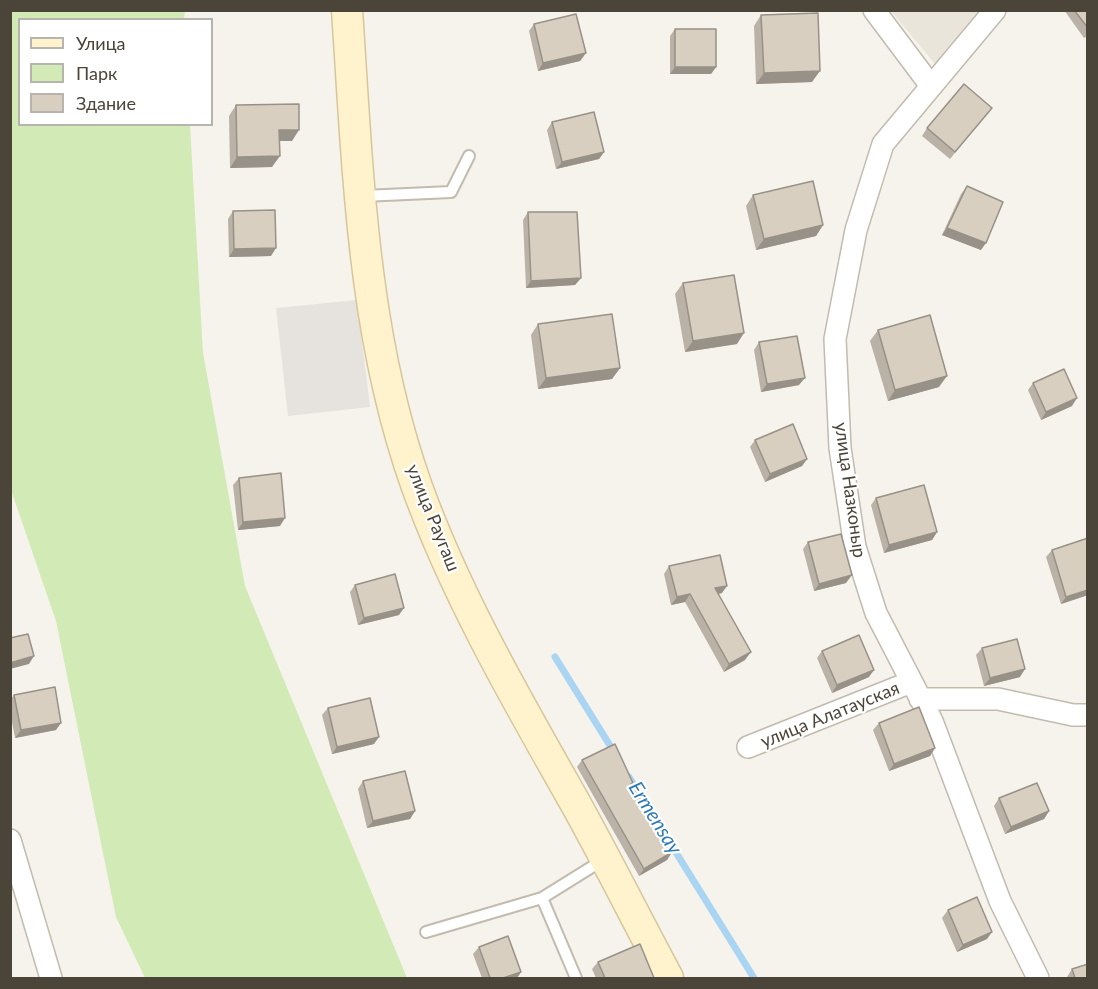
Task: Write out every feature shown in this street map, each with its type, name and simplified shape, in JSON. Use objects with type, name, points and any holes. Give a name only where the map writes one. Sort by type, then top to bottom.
[{"type":"street","name":"улица Раугаш","points":[[347,10],[366,270],[379,346],[417,488],[511,689],[606,859],[668,978]]},
{"type":"street","points":[[874,10],[931,86]]},
{"type":"street","name":"улица Назконыр","points":[[994,10],[883,144],[856,230],[835,339],[840,448],[855,547],[876,613],[932,721],[1000,901],[1038,978]]},
{"type":"street","name":"улица Алатауская","points":[[748,747],[916,690],[998,699],[1072,715],[1088,715]]},
{"type":"street","points":[[10,840],[51,978]]},
{"type":"lane","points":[[359,196],[451,192],[470,156]]},
{"type":"lane","points":[[426,932],[542,898],[606,859]]},
{"type":"lane","points":[[542,898],[576,978]]},
{"type":"shaded area","points":[[891,11],[980,11],[936,65]]},
{"type":"shaded area","points":[[357,300],[370,407],[288,416],[276,308]]},
{"type":"green space","points":[[10,11],[185,11],[184,18],[18,18],[18,126],[190,126],[203,353],[245,586],[407,978],[145,978],[116,917],[56,621],[11,490]]},
{"type":"building","points":[[1074,10],[1088,10],[1088,28]]},
{"type":"building","points":[[818,13],[820,71],[764,73],[761,15]]},
{"type":"building","points":[[576,14],[586,53],[543,63],[534,24]]},
{"type":"building","points":[[675,29],[716,29],[716,67],[675,67]]},
{"type":"building","points":[[964,84],[992,108],[955,152],[927,128]]},
{"type":"building","points":[[299,104],[299,130],[279,130],[280,156],[237,157],[236,105]]},
{"type":"building","points":[[594,112],[604,152],[562,162],[552,122]]},
{"type":"building","points":[[813,181],[823,225],[764,239],[753,195]]},
{"type":"building","points":[[967,186],[1003,202],[986,243],[947,228]]},
{"type":"building","points":[[275,210],[276,248],[234,249],[233,211]]},
{"type":"building","points":[[528,212],[577,212],[581,278],[531,281]]},
{"type":"building","points":[[734,275],[744,333],[693,341],[683,283]]},
{"type":"building","points":[[612,314],[620,368],[546,378],[538,324]]},
{"type":"building","points":[[930,315],[947,376],[895,390],[878,330]]},
{"type":"building","points":[[797,336],[805,378],[767,384],[759,342]]},
{"type":"building","points":[[1064,369],[1077,398],[1046,412],[1033,383]]},
{"type":"building","points":[[793,424],[807,459],[770,474],[755,440]]},
{"type":"building","points":[[281,473],[285,518],[243,522],[239,478]]},
{"type":"building","points":[[924,485],[937,532],[889,545],[876,498]]},
{"type":"building","points":[[841,534],[852,575],[819,584],[808,542]]},
{"type":"building","points":[[1088,538],[1088,590],[1066,597],[1052,550]]},
{"type":"building","points":[[720,555],[727,586],[715,588],[751,652],[729,664],[690,594],[677,597],[669,566]]},
{"type":"building","points":[[395,574],[404,608],[364,618],[355,585]]},
{"type":"building","points":[[28,634],[34,656],[10,663],[10,638]]},
{"type":"building","points":[[859,635],[874,670],[837,685],[822,651]]},
{"type":"building","points":[[1017,639],[1025,669],[990,678],[982,648]]},
{"type":"building","points":[[55,687],[61,723],[21,730],[14,695]]},
{"type":"building","points":[[370,698],[379,737],[337,747],[328,708]]},
{"type":"building","points":[[919,707],[935,748],[894,764],[879,723]]},
{"type":"building","points":[[615,744],[633,783],[631,784],[672,852],[644,869],[582,760]]},
{"type":"building","points":[[405,771],[415,811],[373,821],[363,781]]},
{"type":"building","points":[[1037,783],[1049,811],[1011,827],[999,798]]},
{"type":"building","points":[[977,897],[992,932],[963,945],[948,910]]},
{"type":"building","points":[[508,936],[521,972],[503,978],[490,978],[479,947]]},
{"type":"building","points":[[640,944],[654,978],[605,978],[598,962]]},
{"type":"building","points":[[1088,964],[1088,978],[1075,978],[1072,969]]},
{"type":"waterway","name":"Ermensay","points":[[555,657],[614,752]]},
{"type":"waterway","name":"Ermensay","points":[[629,777],[754,978]]}]
